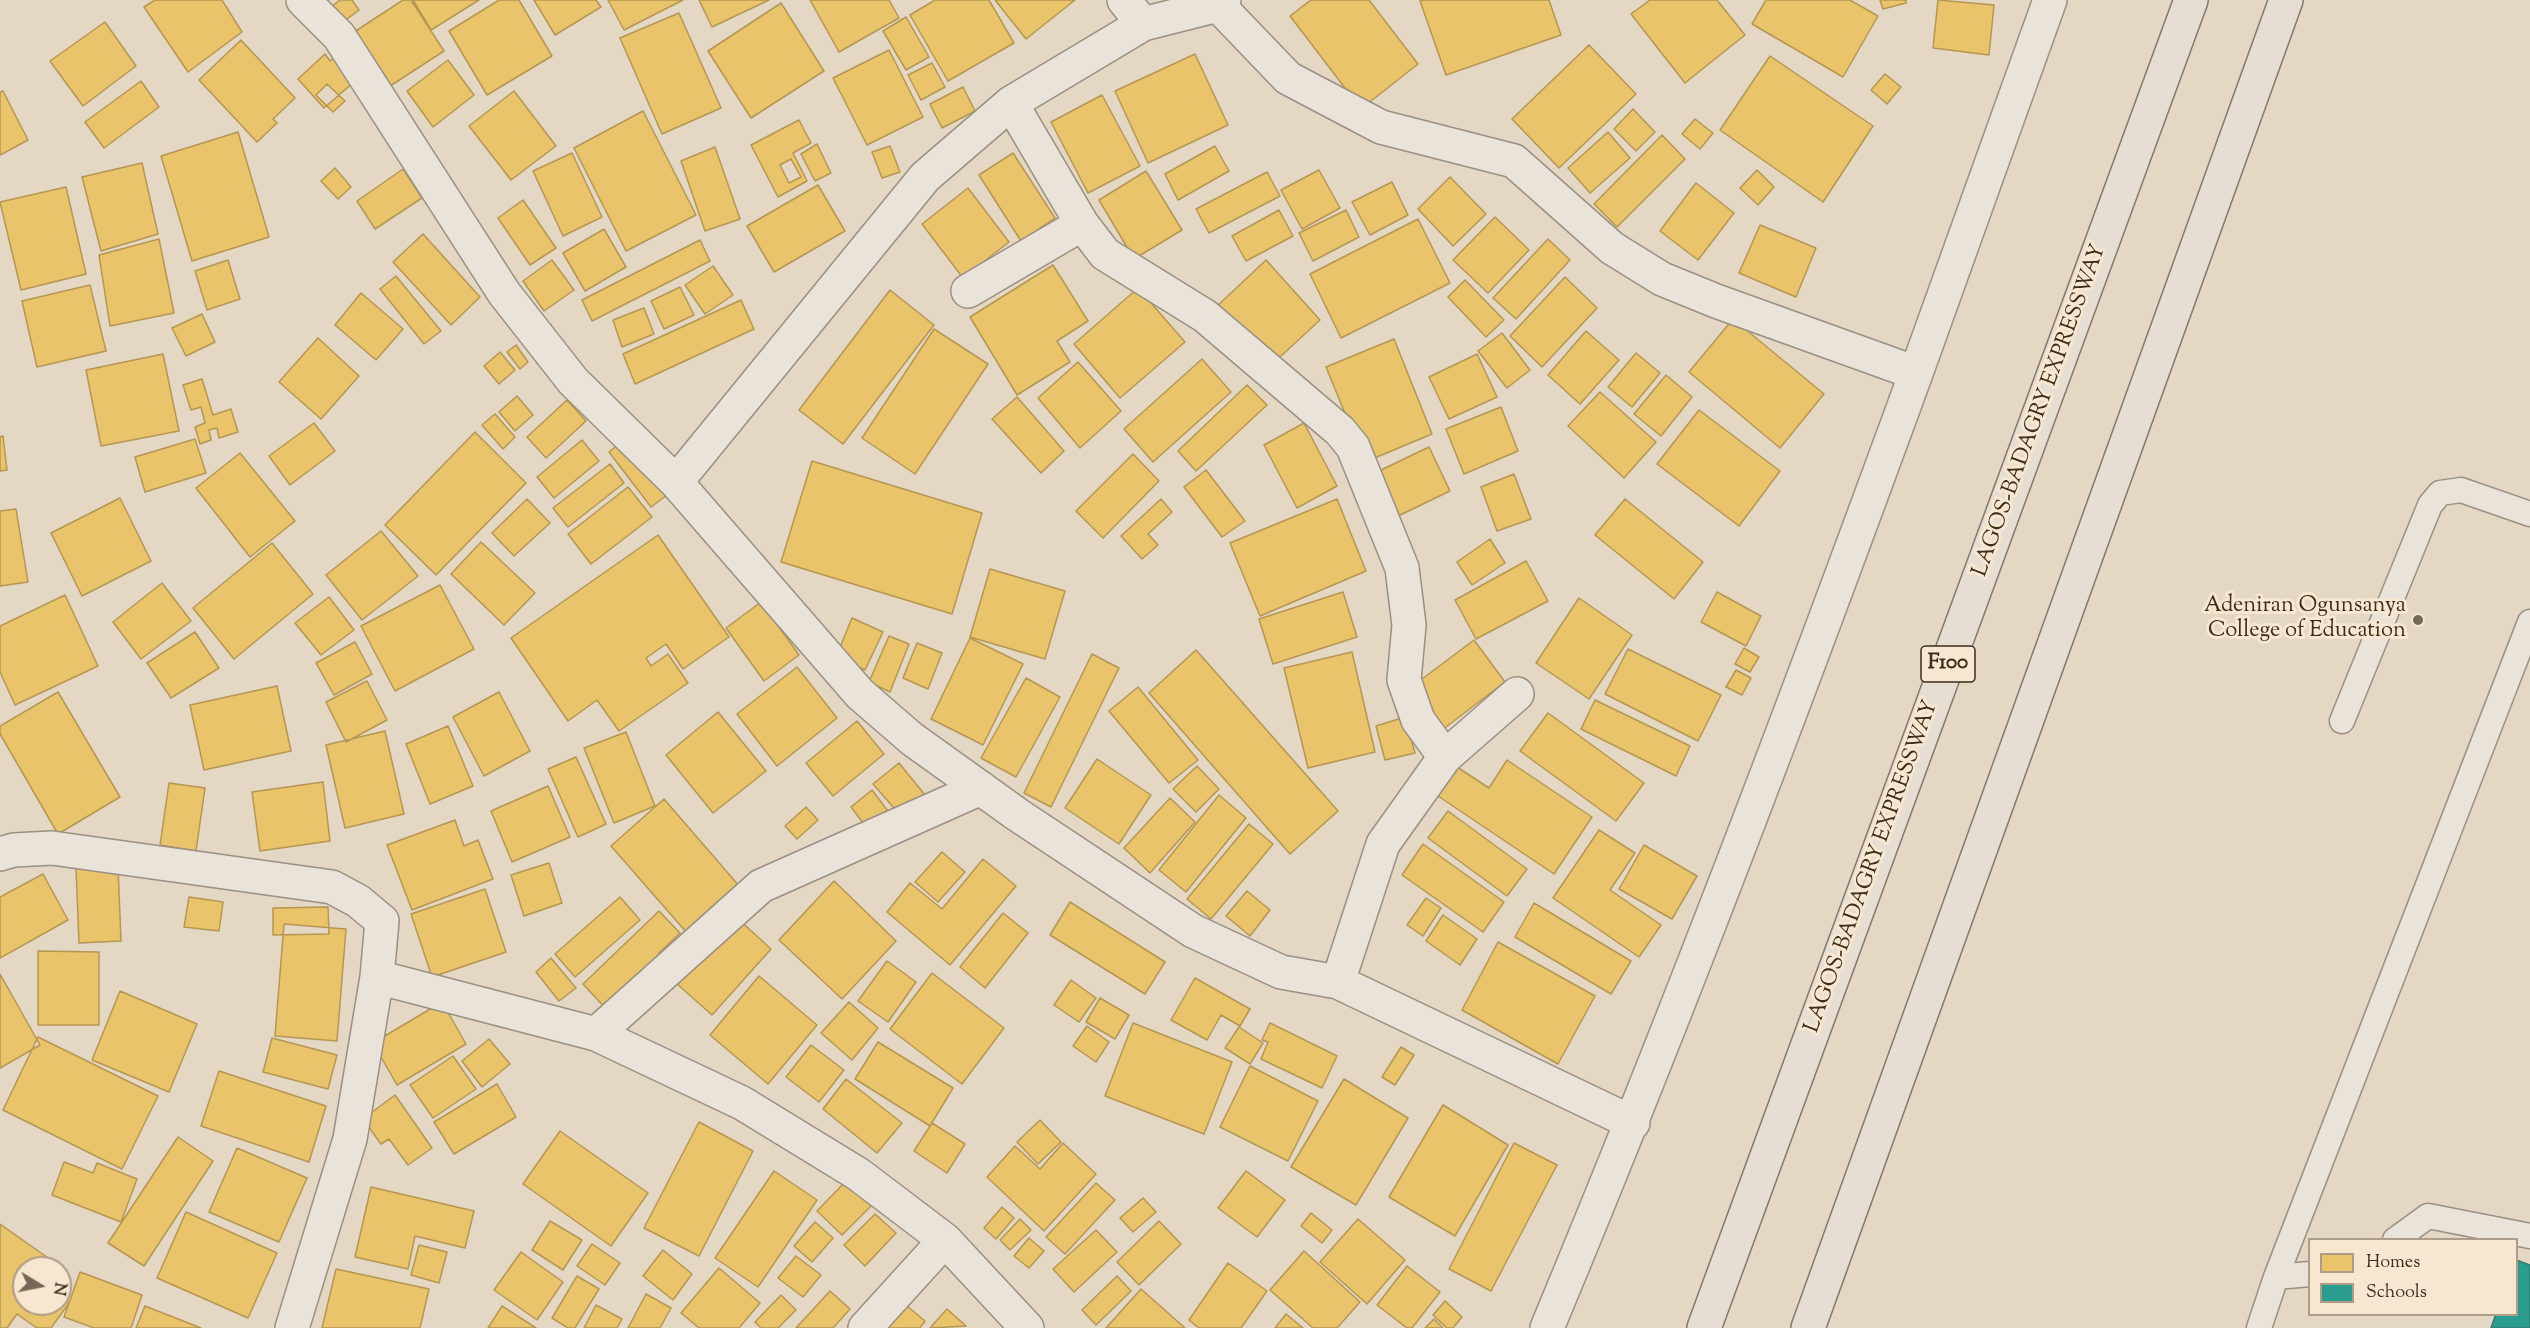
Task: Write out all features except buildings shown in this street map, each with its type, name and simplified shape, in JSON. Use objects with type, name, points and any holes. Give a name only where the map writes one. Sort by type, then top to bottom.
[{"type":"highway","name":"LAGOS-BADAGRY EXPRESSWAY","points":[[1704,1328],[2191,0]]},
{"type":"highway","points":[[1808,1328],[2286,0]]},
{"type":"street","points":[[303,0],[339,36],[504,293],[573,381],[676,482],[860,694],[912,739],[1193,931],[1281,972],[1338,982],[1633,1123]]},
{"type":"street","points":[[1547,1328],[1633,1123],[1767,774],[1916,373],[2050,0]]},
{"type":"street","points":[[676,482],[925,177],[1011,103],[1133,12],[1221,2],[1288,78],[1382,127],[1514,160],[1612,248],[1662,279],[1716,302],[1916,373]]},
{"type":"street","points":[[1011,103],[1082,224],[1105,254],[1204,316],[1340,431],[1353,447],[1402,568],[1409,625],[1404,680],[1418,720],[1445,757]]},
{"type":"street","points":[[968,291],[1082,224]]},
{"type":"street","points":[[1338,982],[1383,844],[1445,757],[1517,694]]},
{"type":"street","points":[[596,1034],[761,886],[981,788]]},
{"type":"street","points":[[0,854],[52,848],[332,887],[358,901],[382,921],[376,977],[350,1139],[292,1328]]},
{"type":"street","points":[[376,977],[596,1034],[742,1104],[858,1174],[945,1240],[1027,1328]]},
{"type":"street","points":[[865,1328],[945,1240]]},
{"type":"lane","points":[[2342,721],[2430,505],[2440,493],[2460,490],[2530,514]]},
{"type":"lane","points":[[2259,1328],[2276,1277],[2530,622]]},
{"type":"lane","points":[[2396,1238],[2428,1216],[2530,1236]]},
{"type":"lane","points":[[2276,1277],[2308,1275]]},
{"type":"place","name":"Adeniran Ogunsanya College of Education","points":[[2418,620]]}]
